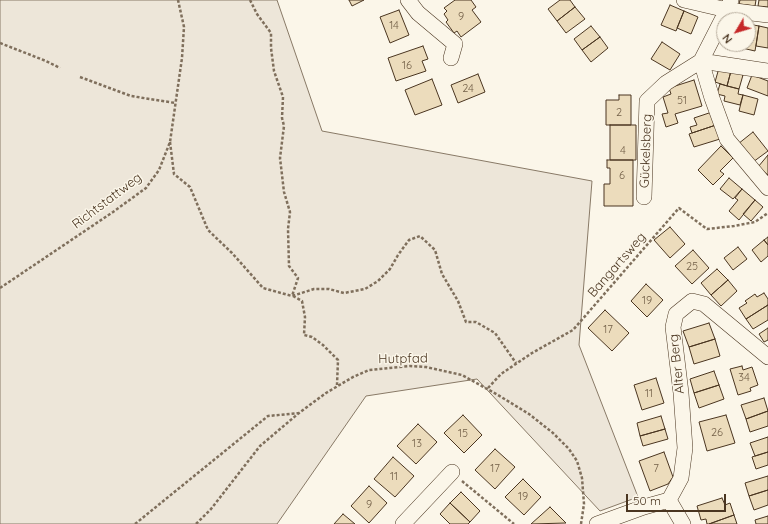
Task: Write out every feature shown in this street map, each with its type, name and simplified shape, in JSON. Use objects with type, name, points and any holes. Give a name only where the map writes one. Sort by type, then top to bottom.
[{"type":"street","points":[[408,0],[418,13],[455,44],[451,58]]},
{"type":"street","points":[[684,0],[729,5],[768,15]]},
{"type":"street","points":[[729,5],[701,61],[712,98],[727,139],[768,188]]},
{"type":"street","points":[[701,61],[768,71]]},
{"type":"street","name":"Gückelsberg","points":[[644,197],[647,101],[666,83],[701,61]]},
{"type":"street","name":"Alter Berg","points":[[670,500],[681,478],[685,448],[681,393],[673,328],[676,314],[692,301],[704,304],[768,357]]},
{"type":"street","points":[[403,524],[452,472]]},
{"type":"street","points":[[597,524],[644,507],[670,500],[683,524]]},
{"type":"path","name":"Richtstattweg","points":[[0,288],[146,188],[159,170],[170,142],[182,58],[184,27],[178,0]]},
{"type":"path","points":[[250,0],[257,14],[271,33],[274,71],[283,97],[282,118],[284,126],[280,158],[284,192],[290,212],[288,229],[289,266],[298,278],[292,296]]},
{"type":"path","points":[[0,43],[60,68]]},
{"type":"path","points":[[80,76],[96,84],[131,96],[175,103]]},
{"type":"path","points":[[170,142],[174,174],[190,187],[208,230],[232,253],[263,288],[292,296],[302,301],[305,317],[304,335],[312,337],[338,360],[337,386]]},
{"type":"path","name":"Bangartsweg","points":[[488,388],[516,363],[573,330],[679,208],[707,229],[755,222],[768,213]]},
{"type":"path","points":[[292,296],[314,289],[329,289],[344,293],[365,289],[378,281],[390,269],[409,240],[420,236],[434,250],[442,274],[458,301],[466,322],[476,322],[495,334],[516,363]]},
{"type":"path","name":"Hutpfad","points":[[196,524],[211,509],[260,446],[299,413],[337,386],[369,370],[410,366],[426,367],[462,375],[488,388],[529,414],[553,433],[569,449],[577,462],[582,478],[584,504],[580,524]]},
{"type":"path","points":[[135,524],[268,416],[299,413]]},
{"type":"path","points":[[452,472],[514,524]]},
{"type":"shaded area","points":[[0,0],[277,0],[322,131],[592,181],[579,345],[638,497],[600,511],[477,379],[366,396],[277,524],[0,524]]},
{"type":"building","points":[[349,0],[364,0],[352,6]]},
{"type":"building","points":[[455,0],[471,0],[476,7],[472,10],[481,22],[461,37],[457,31],[454,33],[446,22],[448,20],[444,14],[447,11],[444,8]]},
{"type":"building","points":[[560,0],[570,0],[575,7],[557,21],[548,9]]},
{"type":"building","points":[[740,0],[756,0],[755,6],[739,4]]},
{"type":"building","points":[[759,0],[768,0],[768,7],[758,6]]},
{"type":"building","points":[[670,5],[684,11],[676,31],[661,25]]},
{"type":"building","points":[[575,7],[585,19],[566,33],[557,21]]},
{"type":"building","points":[[399,10],[409,35],[390,43],[380,17]]},
{"type":"building","points":[[684,11],[698,17],[691,34],[677,28]]},
{"type":"building","points":[[756,25],[759,26],[756,45]]},
{"type":"building","points":[[591,26],[600,37],[582,50],[574,39]]},
{"type":"building","points":[[759,26],[768,28],[768,48],[756,46]]},
{"type":"building","points":[[600,37],[608,48],[591,62],[582,50]]},
{"type":"building","points":[[662,42],[680,54],[670,70],[651,59]]},
{"type":"building","points":[[423,46],[428,59],[422,61],[426,71],[396,81],[388,58]]},
{"type":"building","points":[[719,68],[731,71],[727,86],[715,82]]},
{"type":"building","points":[[731,71],[743,75],[739,89],[727,86]]},
{"type":"building","points":[[478,74],[485,92],[458,103],[451,85]]},
{"type":"building","points":[[752,75],[768,81],[768,96],[747,88]]},
{"type":"building","points":[[432,79],[442,105],[415,115],[405,90]]},
{"type":"building","points":[[694,80],[702,106],[675,114],[678,123],[666,127],[662,114],[668,113],[663,97],[671,94],[669,88]]},
{"type":"building","points":[[720,84],[739,89],[738,94],[743,95],[740,105],[724,101],[725,96],[717,94]]},
{"type":"building","points":[[619,95],[631,95],[631,125],[606,125],[606,100],[619,100]]},
{"type":"building","points":[[743,95],[758,99],[754,115],[739,111]]},
{"type":"building","points":[[712,112],[716,125],[692,133],[690,127],[697,125],[694,118]]},
{"type":"building","points":[[610,125],[636,125],[636,160],[610,160]]},
{"type":"building","points":[[716,125],[720,139],[694,147],[689,134]]},
{"type":"building","points":[[753,132],[768,151],[753,162],[738,144]]},
{"type":"building","points":[[721,146],[733,158],[720,171],[724,174],[713,185],[698,170]]},
{"type":"building","points":[[768,155],[768,175],[758,167]]},
{"type":"building","points":[[607,160],[633,160],[633,206],[604,206],[604,184],[610,184],[610,168],[607,168]]},
{"type":"building","points":[[729,178],[742,189],[733,199],[720,189]]},
{"type":"building","points":[[742,189],[755,200],[739,220],[729,211],[738,200],[735,198]]},
{"type":"building","points":[[755,200],[763,207],[751,221],[743,214]]},
{"type":"building","points":[[670,227],[685,244],[670,258],[654,240]]},
{"type":"building","points":[[768,237],[768,245],[764,240]]},
{"type":"building","points":[[764,240],[768,245],[768,256],[761,262],[752,250]]},
{"type":"building","points":[[738,247],[747,259],[733,270],[724,258]]},
{"type":"building","points":[[693,250],[709,268],[692,284],[675,266]]},
{"type":"building","points":[[717,269],[728,280],[711,295],[701,283]]},
{"type":"building","points":[[728,280],[737,291],[721,306],[711,295]]},
{"type":"building","points":[[646,284],[663,300],[647,317],[631,301]]},
{"type":"building","points":[[764,293],[768,299],[768,305],[746,319],[739,308],[747,303],[745,301],[755,294],[757,297]]},
{"type":"building","points":[[768,305],[768,320],[753,329],[746,319]]},
{"type":"building","points":[[605,310],[629,333],[612,351],[588,328]]},
{"type":"building","points":[[709,323],[715,339],[689,347],[683,331]]},
{"type":"building","points":[[768,328],[768,340],[764,342],[759,334]]},
{"type":"building","points":[[715,339],[720,356],[694,364],[689,347]]},
{"type":"building","points":[[742,366],[743,370],[752,367],[758,385],[750,388],[751,391],[738,395],[730,369]]},
{"type":"building","points":[[714,371],[719,385],[694,393],[690,379]]},
{"type":"building","points":[[656,378],[664,403],[642,410],[634,385]]},
{"type":"building","points":[[719,385],[724,399],[699,408],[694,393]]},
{"type":"building","points":[[764,398],[768,411],[746,419],[741,405]]},
{"type":"building","points":[[768,411],[768,426],[750,432],[746,419]]},
{"type":"building","points":[[463,415],[482,435],[464,453],[444,433]]},
{"type":"building","points":[[726,415],[735,443],[707,451],[699,422]]},
{"type":"building","points":[[661,416],[665,429],[640,436],[637,423]]},
{"type":"building","points":[[418,424],[437,442],[416,464],[397,446]]},
{"type":"building","points":[[665,429],[668,439],[643,446],[640,436]]},
{"type":"building","points":[[768,437],[768,452],[755,456],[750,443]]},
{"type":"building","points":[[495,449],[515,467],[495,489],[475,470]]},
{"type":"building","points":[[664,452],[673,477],[668,484],[650,491],[639,461]]},
{"type":"building","points":[[768,452],[768,465],[756,469],[752,457]]},
{"type":"building","points":[[393,457],[414,476],[395,497],[374,479]]},
{"type":"building","points":[[768,476],[768,490],[749,496],[745,483]]},
{"type":"building","points":[[523,479],[541,497],[524,515],[505,497]]},
{"type":"building","points":[[369,486],[387,503],[369,523],[351,506]]},
{"type":"building","points":[[768,490],[768,505],[754,510],[749,496]]},
{"type":"building","points":[[461,492],[480,511],[470,522],[450,503]]},
{"type":"building","points":[[722,498],[725,505],[730,503],[734,515],[709,524],[707,524],[706,519],[701,520],[697,506]]},
{"type":"building","points":[[450,503],[470,522],[468,524],[450,524],[440,514]]},
{"type":"building","points":[[550,507],[566,523],[531,524]]},
{"type":"building","points":[[343,514],[355,524],[334,524]]},
{"type":"building","points":[[734,515],[737,524],[709,524]]},
{"type":"building","points":[[768,516],[768,524],[756,524],[755,520]]}]
